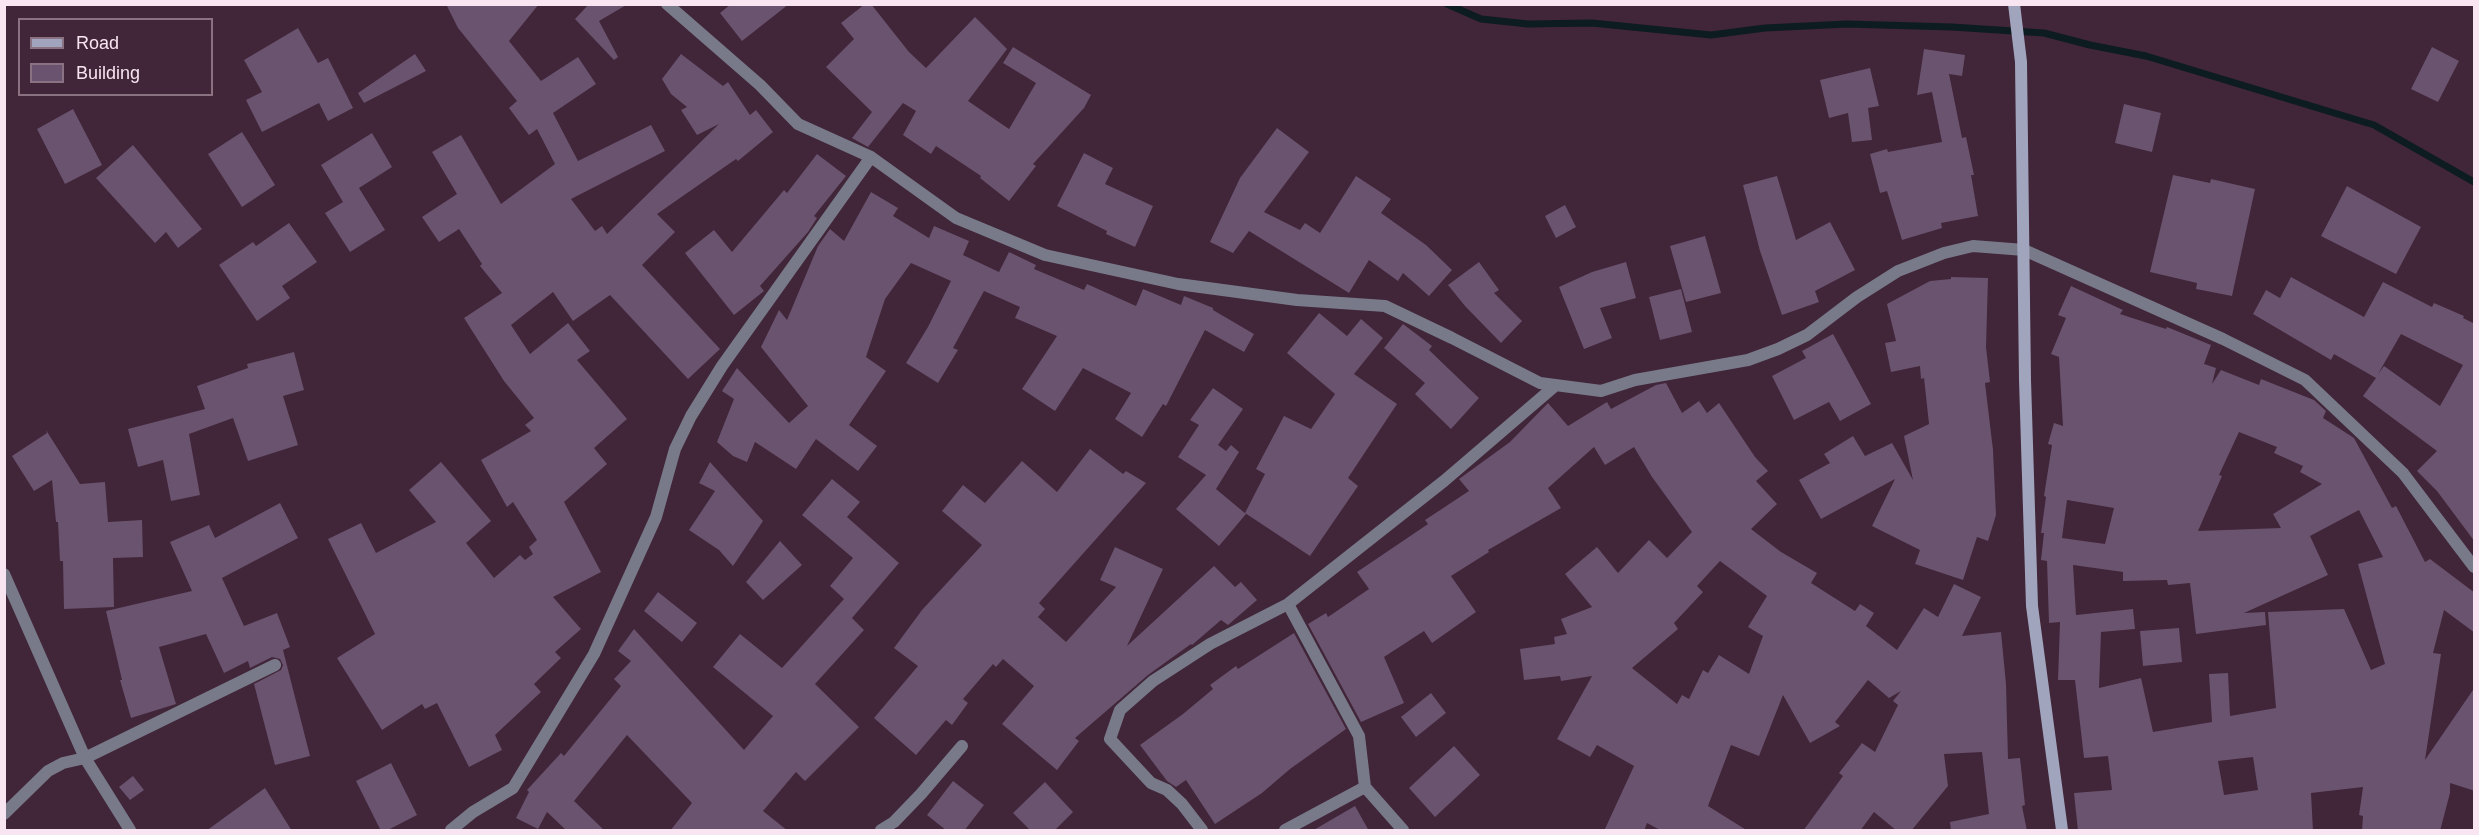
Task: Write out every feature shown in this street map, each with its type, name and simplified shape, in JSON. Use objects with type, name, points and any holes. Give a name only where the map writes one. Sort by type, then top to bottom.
[{"type":"main road","points":[[2014,4],[2020,62],[2025,380],[2032,606],[2062,831]]},
{"type":"street","points":[[667,4],[760,85],[798,124],[871,157],[957,218],[1045,255],[1178,284],[1298,300],[1385,306],[1539,383],[1601,391],[1635,380],[1748,360],[1807,335],[1857,297],[1898,270],[1944,253],[1973,246],[2024,250],[2223,339],[2305,380],[2403,473],[2475,567]]},
{"type":"street","points":[[450,831],[473,812],[513,788],[519,779],[594,654],[656,517],[675,449],[691,416],[723,366],[871,157]]},
{"type":"street","points":[[1203,831],[1182,804],[1167,790],[1151,783],[1110,739],[1120,710],[1153,681],[1209,644],[1288,604],[1444,481],[1556,385]]},
{"type":"street","points":[[4,574],[85,758],[130,831]]},
{"type":"street","points":[[1288,604],[1359,736],[1365,787],[1403,831]]},
{"type":"street","points":[[4,814],[48,771],[63,763],[85,758],[275,665]]},
{"type":"street","points":[[881,831],[894,822],[921,794],[962,746]]},
{"type":"street","points":[[1285,831],[1365,787]]},
{"type":"building","points":[[446,4],[539,4],[509,41],[541,81],[578,57],[596,84],[553,113],[578,161],[651,125],[665,151],[571,199],[595,231],[602,226],[607,234],[719,124],[697,135],[681,110],[687,107],[671,94],[662,79],[681,54],[723,86],[728,82],[750,115],[756,110],[773,132],[738,161],[736,159],[657,214],[675,232],[642,265],[720,349],[688,379],[610,295],[573,321],[553,292],[511,325],[530,354],[568,323],[590,351],[577,360],[627,419],[594,448],[607,464],[564,502],[601,572],[553,597],[581,629],[555,652],[561,658],[534,684],[541,692],[495,735],[502,750],[469,767],[437,703],[425,709],[422,704],[382,730],[337,658],[375,634],[328,539],[361,523],[376,553],[436,522],[409,490],[441,462],[491,521],[466,543],[494,578],[520,555],[525,560],[533,554],[529,547],[537,540],[513,502],[507,507],[481,460],[531,431],[525,425],[534,418],[504,381],[464,318],[502,293],[480,266],[482,264],[459,229],[439,242],[422,217],[457,194],[432,152],[461,135],[501,204],[555,164],[537,129],[529,135],[509,108],[517,101],[458,28]]},
{"type":"building","points":[[589,4],[628,4],[599,21],[618,57],[614,60],[575,19]]},
{"type":"building","points":[[731,4],[789,4],[742,41],[720,13]]},
{"type":"building","points":[[865,4],[871,4],[909,52],[926,68],[975,17],[1007,49],[968,101],[1009,129],[1036,83],[1003,63],[1013,47],[1091,95],[1084,108],[1033,164],[1036,166],[1009,201],[980,178],[981,176],[936,146],[931,154],[903,135],[916,111],[903,103],[868,147],[852,138],[872,112],[826,67],[854,39],[841,23]]},
{"type":"building","points":[[298,28],[318,63],[328,58],[353,108],[328,121],[319,103],[262,132],[246,100],[262,92],[244,60]]},
{"type":"building","points":[[2432,47],[2459,61],[2438,102],[2411,89]]},
{"type":"building","points":[[1924,49],[1965,55],[1962,76],[1949,74],[1962,138],[1966,137],[1974,175],[1971,175],[1978,216],[1941,223],[1942,228],[1902,240],[1887,191],[1880,193],[1870,154],[1887,149],[1888,152],[1942,142],[1932,92],[1917,95]]},
{"type":"building","points":[[415,54],[426,71],[364,103],[358,93]]},
{"type":"building","points":[[1870,68],[1879,106],[1868,108],[1872,140],[1852,142],[1848,113],[1829,118],[1820,80]]},
{"type":"building","points":[[2124,104],[2161,113],[2152,152],[2115,143]]},
{"type":"building","points":[[73,109],[102,165],[65,184],[37,129]]},
{"type":"building","points":[[1277,128],[1309,152],[1264,212],[1300,230],[1305,223],[1320,233],[1356,176],[1391,199],[1381,213],[1426,245],[1452,270],[1429,296],[1403,273],[1398,281],[1369,260],[1349,293],[1249,231],[1233,253],[1210,242],[1240,178]]},
{"type":"building","points":[[242,132],[275,185],[242,207],[208,154]]},
{"type":"building","points":[[372,133],[392,167],[359,188],[385,230],[350,252],[325,213],[343,202],[321,165]]},
{"type":"building","points":[[133,145],[202,229],[178,248],[166,232],[155,243],[96,178]]},
{"type":"building","points":[[1084,153],[1113,168],[1105,184],[1153,206],[1135,247],[1106,234],[1107,231],[1057,206]]},
{"type":"building","points":[[817,154],[846,176],[814,216],[817,218],[808,232],[760,286],[764,291],[734,315],[685,253],[714,230],[732,252],[784,190],[787,193]]},
{"type":"building","points":[[2173,175],[2210,183],[2211,179],[2255,189],[2232,296],[2196,289],[2197,283],[2150,272]]},
{"type":"building","points":[[1777,176],[1796,240],[1830,222],[1855,270],[1815,291],[1819,302],[1782,315],[1760,251],[1743,185]]},
{"type":"building","points":[[2347,186],[2421,227],[2396,274],[2321,236]]},
{"type":"building","points":[[871,192],[898,208],[893,216],[929,238],[934,226],[969,241],[963,255],[999,272],[1009,252],[1036,265],[1034,269],[1084,290],[1087,284],[1136,306],[1143,289],[1181,305],[1184,296],[1213,308],[1254,334],[1244,352],[1205,330],[1166,406],[1163,404],[1142,437],[1115,419],[1131,393],[1083,368],[1055,411],[1022,389],[1057,336],[1015,318],[1020,307],[984,291],[953,348],[958,350],[938,383],[906,363],[928,327],[951,281],[911,263],[885,299],[866,357],[886,371],[849,425],[877,446],[858,471],[816,439],[796,469],[755,442],[747,462],[733,456],[717,442],[734,399],[722,391],[737,368],[789,423],[808,406],[761,347],[779,310],[787,320],[818,246],[830,229],[844,241]]},
{"type":"building","points":[[1565,205],[1576,227],[1556,238],[1545,216]]},
{"type":"building","points":[[289,223],[317,262],[282,286],[290,298],[257,321],[219,265],[253,242],[256,246]]},
{"type":"building","points":[[1705,236],[1721,293],[1686,302],[1670,246]]},
{"type":"building","points":[[1479,262],[1499,290],[1494,293],[1522,321],[1501,343],[1448,285]]},
{"type":"building","points":[[1626,262],[1636,298],[1600,308],[1612,338],[1584,349],[1559,287],[1592,272]]},
{"type":"building","points":[[1951,277],[1988,278],[1986,347],[1990,382],[1985,383],[1993,450],[1996,515],[1988,541],[1977,537],[1963,580],[1915,564],[1920,550],[1872,526],[1895,479],[1821,519],[1799,480],[1830,463],[1824,454],[1853,436],[1865,456],[1892,443],[1913,480],[1904,436],[1929,424],[1924,378],[1921,379],[1920,366],[1891,372],[1885,343],[1896,341],[1887,304],[1930,281],[1951,279]]},
{"type":"building","points":[[2291,277],[2364,317],[2383,282],[2432,307],[2434,303],[2464,316],[2463,318],[2475,324],[2475,542],[2437,491],[2417,471],[2437,451],[2363,396],[2376,378],[2334,354],[2331,360],[2253,314],[2266,290],[2280,298]],"holes":[[[2401,334],[2463,365],[2440,406],[2384,366],[2378,374]]]},
{"type":"building","points":[[2071,286],[2123,310],[2120,314],[2166,329],[2167,327],[2211,345],[2204,364],[2216,368],[2212,384],[2221,370],[2259,385],[2261,379],[2314,400],[2326,411],[2323,418],[2354,438],[2392,508],[2396,506],[2425,562],[2430,559],[2475,593],[2475,633],[2444,610],[2433,653],[2441,654],[2425,760],[2475,687],[2475,791],[2450,783],[2450,793],[2440,831],[2362,831],[2363,816],[2359,815],[2363,787],[2311,793],[2313,831],[2078,831],[2074,793],[2112,790],[2108,756],[2084,758],[2075,680],[2058,680],[2060,622],[2049,623],[2047,561],[2041,560],[2044,533],[2041,533],[2046,497],[2044,496],[2052,445],[2048,444],[2054,423],[2063,426],[2059,357],[2051,354],[2066,318],[2058,315]],"holes":[[[2239,432],[2277,447],[2274,453],[2303,466],[2300,472],[2322,484],[2273,514],[2281,528],[2198,531],[2222,476],[2219,475]],[[2067,500],[2114,508],[2105,544],[2062,538]],[[2359,510],[2383,557],[2358,564],[2385,664],[2371,670],[2344,609],[2268,612],[2276,708],[2230,716],[2228,673],[2209,674],[2212,722],[2153,732],[2141,678],[2099,688],[2101,632],[2135,629],[2133,609],[2076,615],[2073,565],[2123,572],[2123,581],[2167,580],[2168,585],[2190,583],[2196,634],[2266,625],[2265,612],[2244,613],[2328,575],[2310,536]],[[2253,757],[2258,790],[2224,795],[2218,761]]]},
{"type":"building","points":[[1681,289],[1692,332],[1660,340],[1649,297]]},
{"type":"building","points":[[1319,313],[1347,336],[1361,319],[1383,338],[1354,374],[1397,404],[1348,478],[1358,486],[1310,556],[1245,513],[1265,474],[1256,469],[1284,416],[1311,429],[1335,394],[1287,353]]},
{"type":"building","points":[[1403,324],[1432,346],[1429,350],[1479,398],[1451,429],[1415,394],[1425,383],[1384,348]]},
{"type":"building","points":[[1833,334],[1871,404],[1840,421],[1829,402],[1794,420],[1772,376],[1806,358],[1802,351]]},
{"type":"building","points":[[294,352],[304,390],[283,396],[298,445],[248,461],[233,418],[189,434],[200,495],[171,501],[163,460],[138,467],[128,429],[205,409],[197,386],[248,368],[247,364]]},
{"type":"building","points":[[1666,383],[1682,413],[1699,401],[1707,413],[1719,403],[1755,457],[1768,471],[1756,481],[1777,504],[1751,529],[1781,552],[1817,573],[1811,583],[1855,611],[1860,604],[1874,613],[1866,626],[1897,650],[1924,608],[1938,617],[1954,584],[1981,597],[1962,636],[2001,632],[2006,684],[2008,759],[2020,758],[2025,805],[2022,806],[2027,831],[1951,831],[1950,822],[1989,814],[1982,752],[1944,754],[1948,786],[1911,831],[1897,831],[1874,812],[1860,831],[1803,831],[1843,776],[1839,773],[1862,743],[1875,752],[1898,705],[1893,701],[1901,691],[1889,698],[1868,680],[1835,722],[1840,726],[1810,743],[1783,695],[1759,756],[1731,745],[1708,806],[1748,831],[1662,831],[1647,823],[1644,831],[1604,831],[1634,766],[1597,745],[1590,757],[1557,739],[1592,676],[1561,681],[1560,676],[1524,680],[1520,649],[1555,644],[1554,637],[1567,634],[1561,619],[1592,607],[1565,574],[1597,547],[1618,573],[1649,540],[1667,558],[1692,532],[1652,477],[1634,447],[1605,465],[1594,447],[1548,488],[1561,508],[1488,550],[1489,552],[1451,576],[1476,612],[1432,643],[1424,631],[1384,657],[1404,703],[1361,722],[1308,624],[1326,613],[1328,617],[1369,589],[1357,572],[1428,524],[1425,520],[1469,491],[1459,479],[1510,442],[1548,403],[1568,426],[1607,402],[1611,409],[1656,385]],"holes":[[[1720,561],[1767,596],[1748,627],[1763,636],[1749,674],[1719,655],[1708,673],[1703,670],[1689,699],[1682,695],[1677,704],[1632,668],[1678,629],[1674,623],[1703,592],[1697,586]]]},
{"type":"building","points":[[1213,388],[1243,409],[1218,445],[1226,451],[1231,445],[1239,452],[1216,489],[1246,514],[1219,546],[1176,509],[1206,475],[1178,457],[1199,425],[1190,420]]},
{"type":"building","points":[[46,430],[80,484],[105,482],[108,522],[142,520],[143,557],[113,558],[114,607],[64,609],[63,561],[60,561],[58,522],[56,522],[52,480],[34,491],[12,456],[47,433]]},
{"type":"building","points":[[1090,449],[1123,474],[1126,471],[1146,483],[1039,603],[1045,609],[1038,617],[1066,642],[1116,587],[1100,580],[1115,547],[1163,569],[1127,646],[1214,566],[1235,587],[1241,582],[1257,600],[1228,625],[1221,620],[1192,645],[1148,675],[1075,738],[1079,741],[1057,770],[1002,724],[1034,686],[1003,659],[996,667],[993,664],[963,699],[968,703],[952,725],[946,720],[916,755],[874,718],[918,666],[894,648],[922,610],[982,545],[942,511],[963,485],[985,503],[1022,461],[1057,492]]},
{"type":"building","points":[[710,462],[763,521],[733,566],[719,550],[689,530],[715,491],[699,483]]},
{"type":"building","points":[[832,479],[860,502],[847,517],[899,563],[852,618],[864,630],[815,684],[859,727],[805,781],[796,772],[763,811],[788,831],[670,831],[692,803],[627,735],[574,801],[605,831],[567,831],[547,812],[538,829],[516,818],[529,792],[527,790],[561,753],[564,756],[621,686],[614,679],[631,661],[618,651],[634,629],[744,750],[773,716],[713,667],[740,634],[782,668],[844,599],[830,586],[853,558],[802,515]]},
{"type":"building","points":[[280,503],[298,538],[222,578],[244,626],[277,613],[290,647],[283,650],[310,756],[275,765],[254,684],[281,670],[283,665],[280,659],[272,657],[250,668],[248,661],[224,673],[206,634],[159,647],[176,704],[131,718],[120,680],[122,680],[106,611],[192,591],[170,542],[209,525],[215,538]]},
{"type":"building","points":[[780,541],[802,565],[763,600],[746,582]]},
{"type":"building","points":[[658,592],[697,623],[682,642],[644,611]]},
{"type":"building","points":[[2179,628],[2182,662],[2143,666],[2140,631]]},
{"type":"building","points":[[1294,633],[1346,729],[1290,769],[1262,793],[1215,824],[1186,780],[1176,787],[1167,781],[1140,745],[1183,714],[1213,689],[1210,685],[1236,666],[1238,669]]},
{"type":"building","points":[[1431,693],[1446,713],[1416,737],[1401,717]]},
{"type":"building","points":[[1454,746],[1480,775],[1435,817],[1409,788]]},
{"type":"building","points":[[391,763],[417,815],[386,831],[381,831],[356,781]]},
{"type":"building","points":[[133,776],[144,790],[130,800],[119,787]]},
{"type":"building","points":[[953,781],[984,805],[964,831],[947,831],[927,815]]},
{"type":"building","points":[[1045,782],[1073,812],[1054,831],[1031,831],[1013,813]]},
{"type":"building","points":[[265,788],[292,831],[206,831]]},
{"type":"building","points":[[1355,806],[1369,831],[1312,831]]},
{"type":"waterway","points":[[1447,4],[1481,19],[1528,24],[1592,23],[1711,35],[1765,28],[1847,24],[2044,33],[2146,56],[2374,125],[2474,182]]}]
